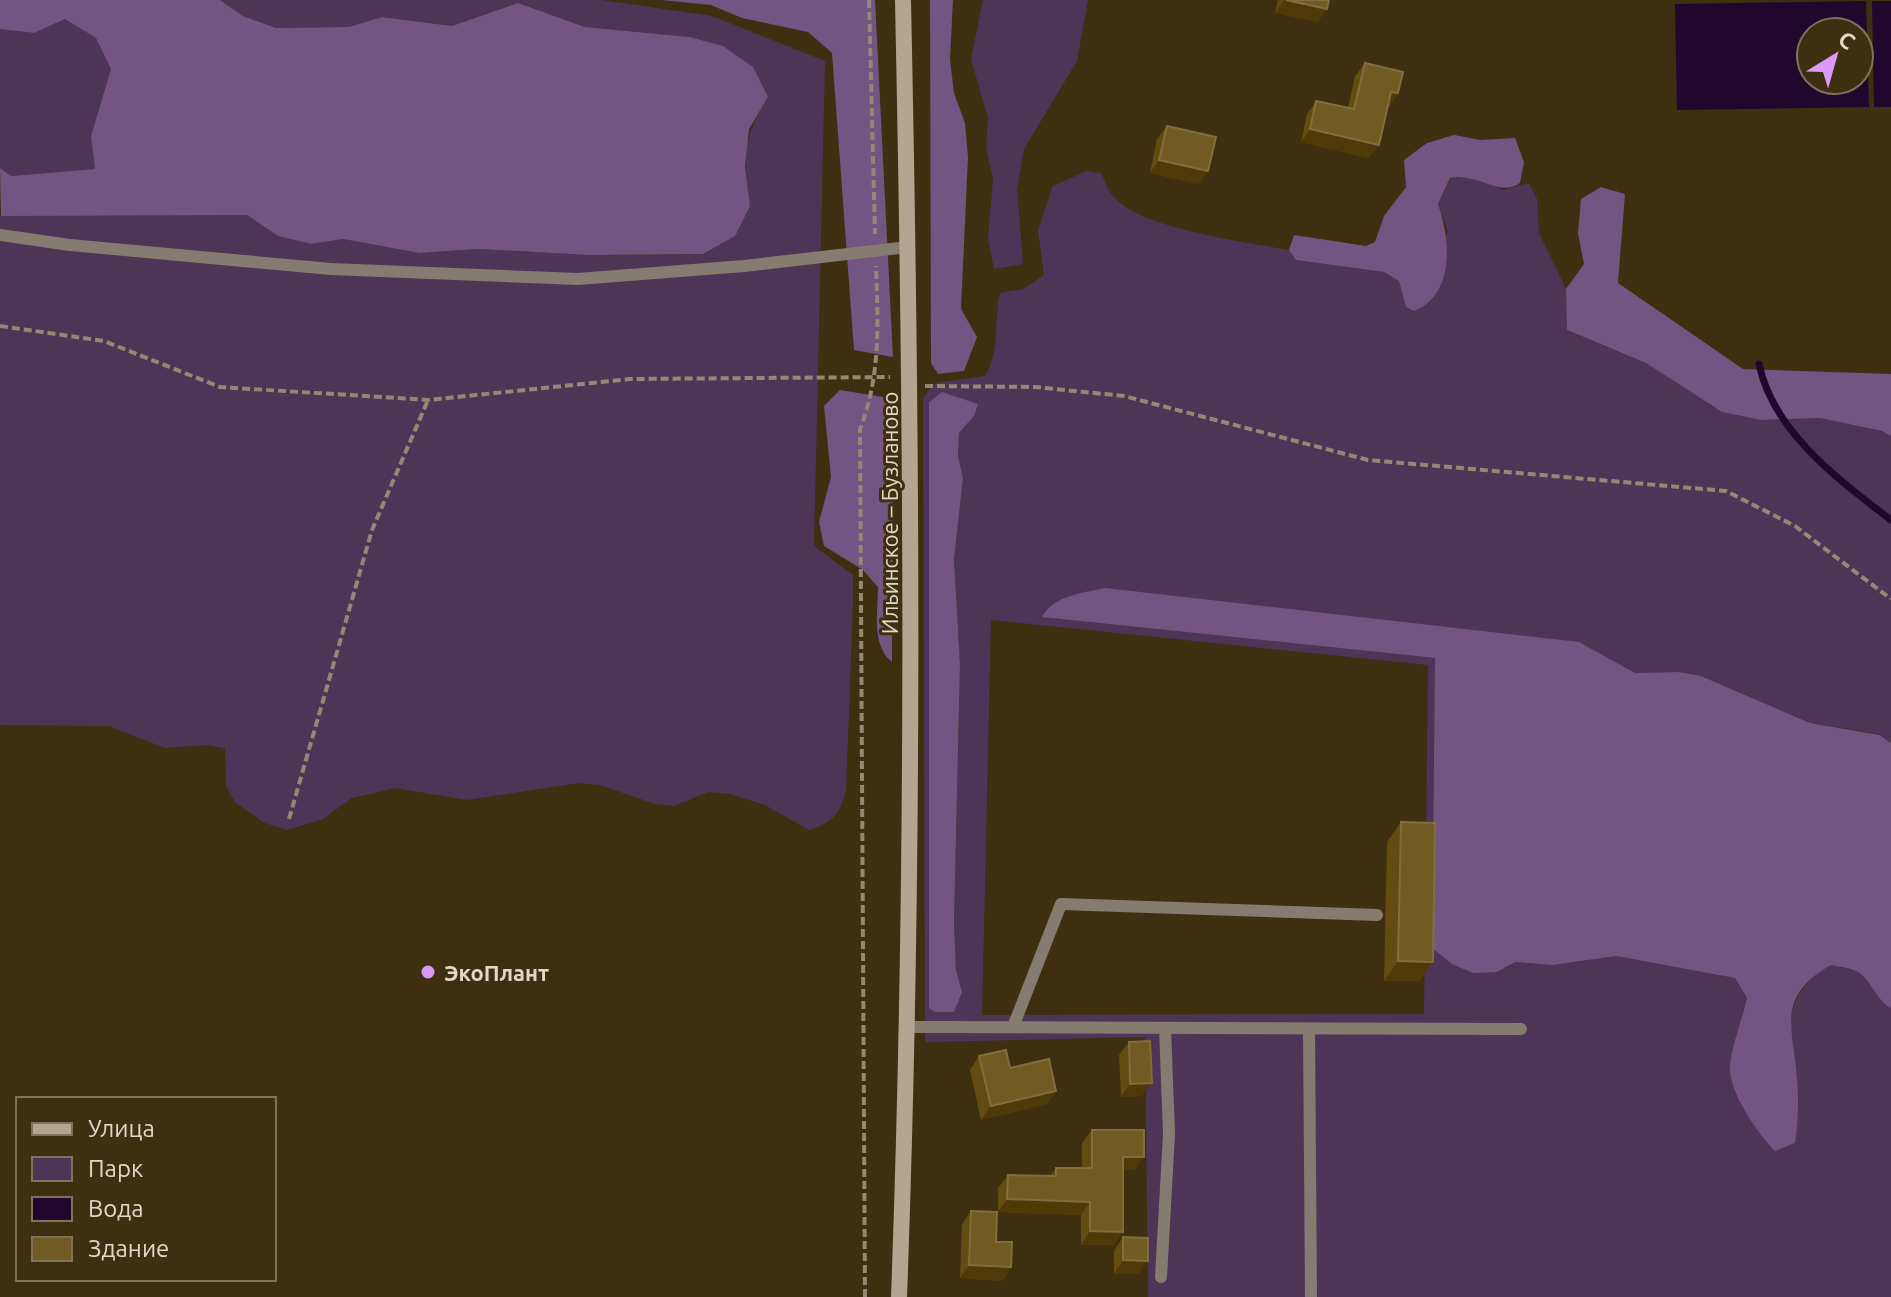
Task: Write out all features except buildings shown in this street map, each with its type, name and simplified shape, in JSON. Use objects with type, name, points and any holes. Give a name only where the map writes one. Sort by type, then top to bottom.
[{"type":"street","name":"Ильинское – Бузланово","points":[[899,1297],[909,1027],[911,382],[903,0]]},
{"type":"lane","points":[[0,235],[70,245],[331,269],[578,279],[908,247]]},
{"type":"lane","points":[[1013,1027],[1061,904],[1377,915]]},
{"type":"lane","points":[[909,1027],[1521,1029]]},
{"type":"lane","points":[[1161,1277],[1169,1134],[1165,1028]]},
{"type":"lane","points":[[1309,1029],[1311,1297]]},
{"type":"path","points":[[865,1297],[860,429],[873,396],[878,338],[869,0]]},
{"type":"path","points":[[0,326],[104,341],[220,387],[428,400],[630,379],[875,376],[911,382],[1035,387],[1124,396],[1368,460],[1726,491],[1795,526],[1891,599]]},
{"type":"path","points":[[289,819],[372,530],[428,400]]},
{"type":"green space","points":[[220,0],[602,0],[712,16],[825,61],[814,546],[853,575],[846,791],[838,812],[829,821],[809,830],[765,805],[730,794],[708,792],[674,806],[655,804],[600,785],[579,783],[467,800],[395,788],[352,798],[323,819],[287,830],[265,823],[235,802],[226,786],[225,748],[206,745],[165,748],[109,726],[0,725],[0,215],[247,215],[278,236],[311,244],[343,239],[419,253],[478,249],[589,255],[703,254],[750,206],[747,149],[753,125],[768,97],[723,46],[690,37],[585,27],[518,3],[452,26],[382,17],[349,27],[276,28],[243,16]]},
{"type":"green space","points":[[983,0],[1088,0],[1077,61],[1024,149],[1017,190],[1023,264],[994,269],[988,239],[993,179],[986,147],[988,118],[971,59]]},
{"type":"green space","points":[[65,19],[97,38],[111,69],[91,136],[95,169],[11,176],[0,168],[0,29],[34,33]]},
{"type":"green space","points":[[1087,171],[1101,173],[1110,193],[1125,207],[1145,217],[1194,232],[1289,250],[1296,260],[1384,272],[1399,281],[1406,307],[1448,232],[1438,204],[1451,178],[1479,178],[1503,190],[1529,183],[1537,199],[1539,233],[1566,289],[1568,331],[1646,363],[1722,412],[1761,420],[1820,418],[1882,431],[1891,436],[1891,743],[1880,734],[1810,723],[1701,676],[1679,672],[1635,674],[1579,642],[1043,617],[1435,658],[1432,949],[1497,972],[1515,962],[1553,965],[1616,956],[1735,978],[1747,998],[1730,1068],[1736,1090],[1797,1077],[1792,1013],[1804,987],[1815,976],[1831,965],[1863,976],[1891,1008],[1891,1297],[1148,1297],[1145,1037],[925,1042],[923,398],[935,383],[985,376],[995,346],[1000,293],[1023,289],[1044,275],[1038,230],[1053,186]],"holes":[[[942,392],[974,416],[959,433],[958,456],[963,478],[954,560],[960,664],[954,923],[956,970],[962,992],[934,1012],[929,1008],[929,402]],[[991,620],[1428,665],[1424,1014],[982,1015]]]},
{"type":"shaded area","points":[[0,0],[220,0],[243,16],[276,28],[349,27],[382,17],[452,26],[518,3],[585,27],[690,37],[723,46],[753,67],[768,97],[749,129],[745,167],[750,206],[735,236],[703,254],[589,255],[478,249],[419,253],[343,239],[311,244],[278,236],[247,215],[1,216],[0,168],[11,176],[95,169],[91,136],[111,69],[96,38],[65,19],[34,33],[0,29]]},
{"type":"shaded area","points":[[661,0],[875,0],[893,357],[854,350],[832,53],[808,32],[742,18],[711,5]]},
{"type":"shaded area","points":[[930,0],[953,0],[950,59],[954,93],[965,123],[968,157],[961,309],[977,337],[964,371],[938,374],[931,363]]},
{"type":"shaded area","points":[[1454,135],[1481,140],[1515,138],[1524,162],[1520,183],[1512,187],[1497,187],[1461,177],[1450,178],[1438,204],[1447,248],[1446,264],[1437,292],[1428,303],[1414,311],[1406,307],[1399,281],[1384,272],[1296,260],[1289,250],[1294,235],[1366,246],[1375,242],[1384,216],[1406,187],[1404,160],[1427,143]]},
{"type":"shaded area","points":[[1601,187],[1625,194],[1618,283],[1743,369],[1891,374],[1891,436],[1882,431],[1820,418],[1761,420],[1722,412],[1646,363],[1567,330],[1566,289],[1584,264],[1578,233],[1581,199]]},
{"type":"shaded area","points":[[840,390],[883,397],[893,415],[892,662],[885,655],[878,637],[878,587],[863,570],[824,546],[819,522],[831,477],[824,406]]},
{"type":"shaded area","points":[[942,392],[978,404],[974,416],[959,433],[958,456],[963,478],[954,560],[960,664],[954,923],[956,970],[962,992],[954,1012],[934,1012],[929,1008],[929,402]]},
{"type":"shaded area","points":[[1105,588],[1579,642],[1635,673],[1679,672],[1701,676],[1810,723],[1880,735],[1891,743],[1891,1008],[1863,976],[1831,965],[1801,990],[1794,1002],[1791,1029],[1798,1096],[1795,1143],[1775,1151],[1745,1111],[1730,1075],[1731,1056],[1747,998],[1735,978],[1616,956],[1553,965],[1515,962],[1497,972],[1473,973],[1452,964],[1432,948],[1435,658],[1042,617],[1061,599]]},
{"type":"water","points":[[1866,1],[1866,16],[1795,16],[1795,96],[1869,96],[1869,107],[1677,110],[1675,4]]},
{"type":"water","points":[[1872,1],[1891,1],[1891,107],[1874,107],[1875,16],[1872,16]]},
{"type":"waterway","points":[[1759,364],[1767,389],[1793,433],[1830,471],[1891,520]]},
{"type":"place","name":"ЭкоПлант","points":[[428,972]]}]
